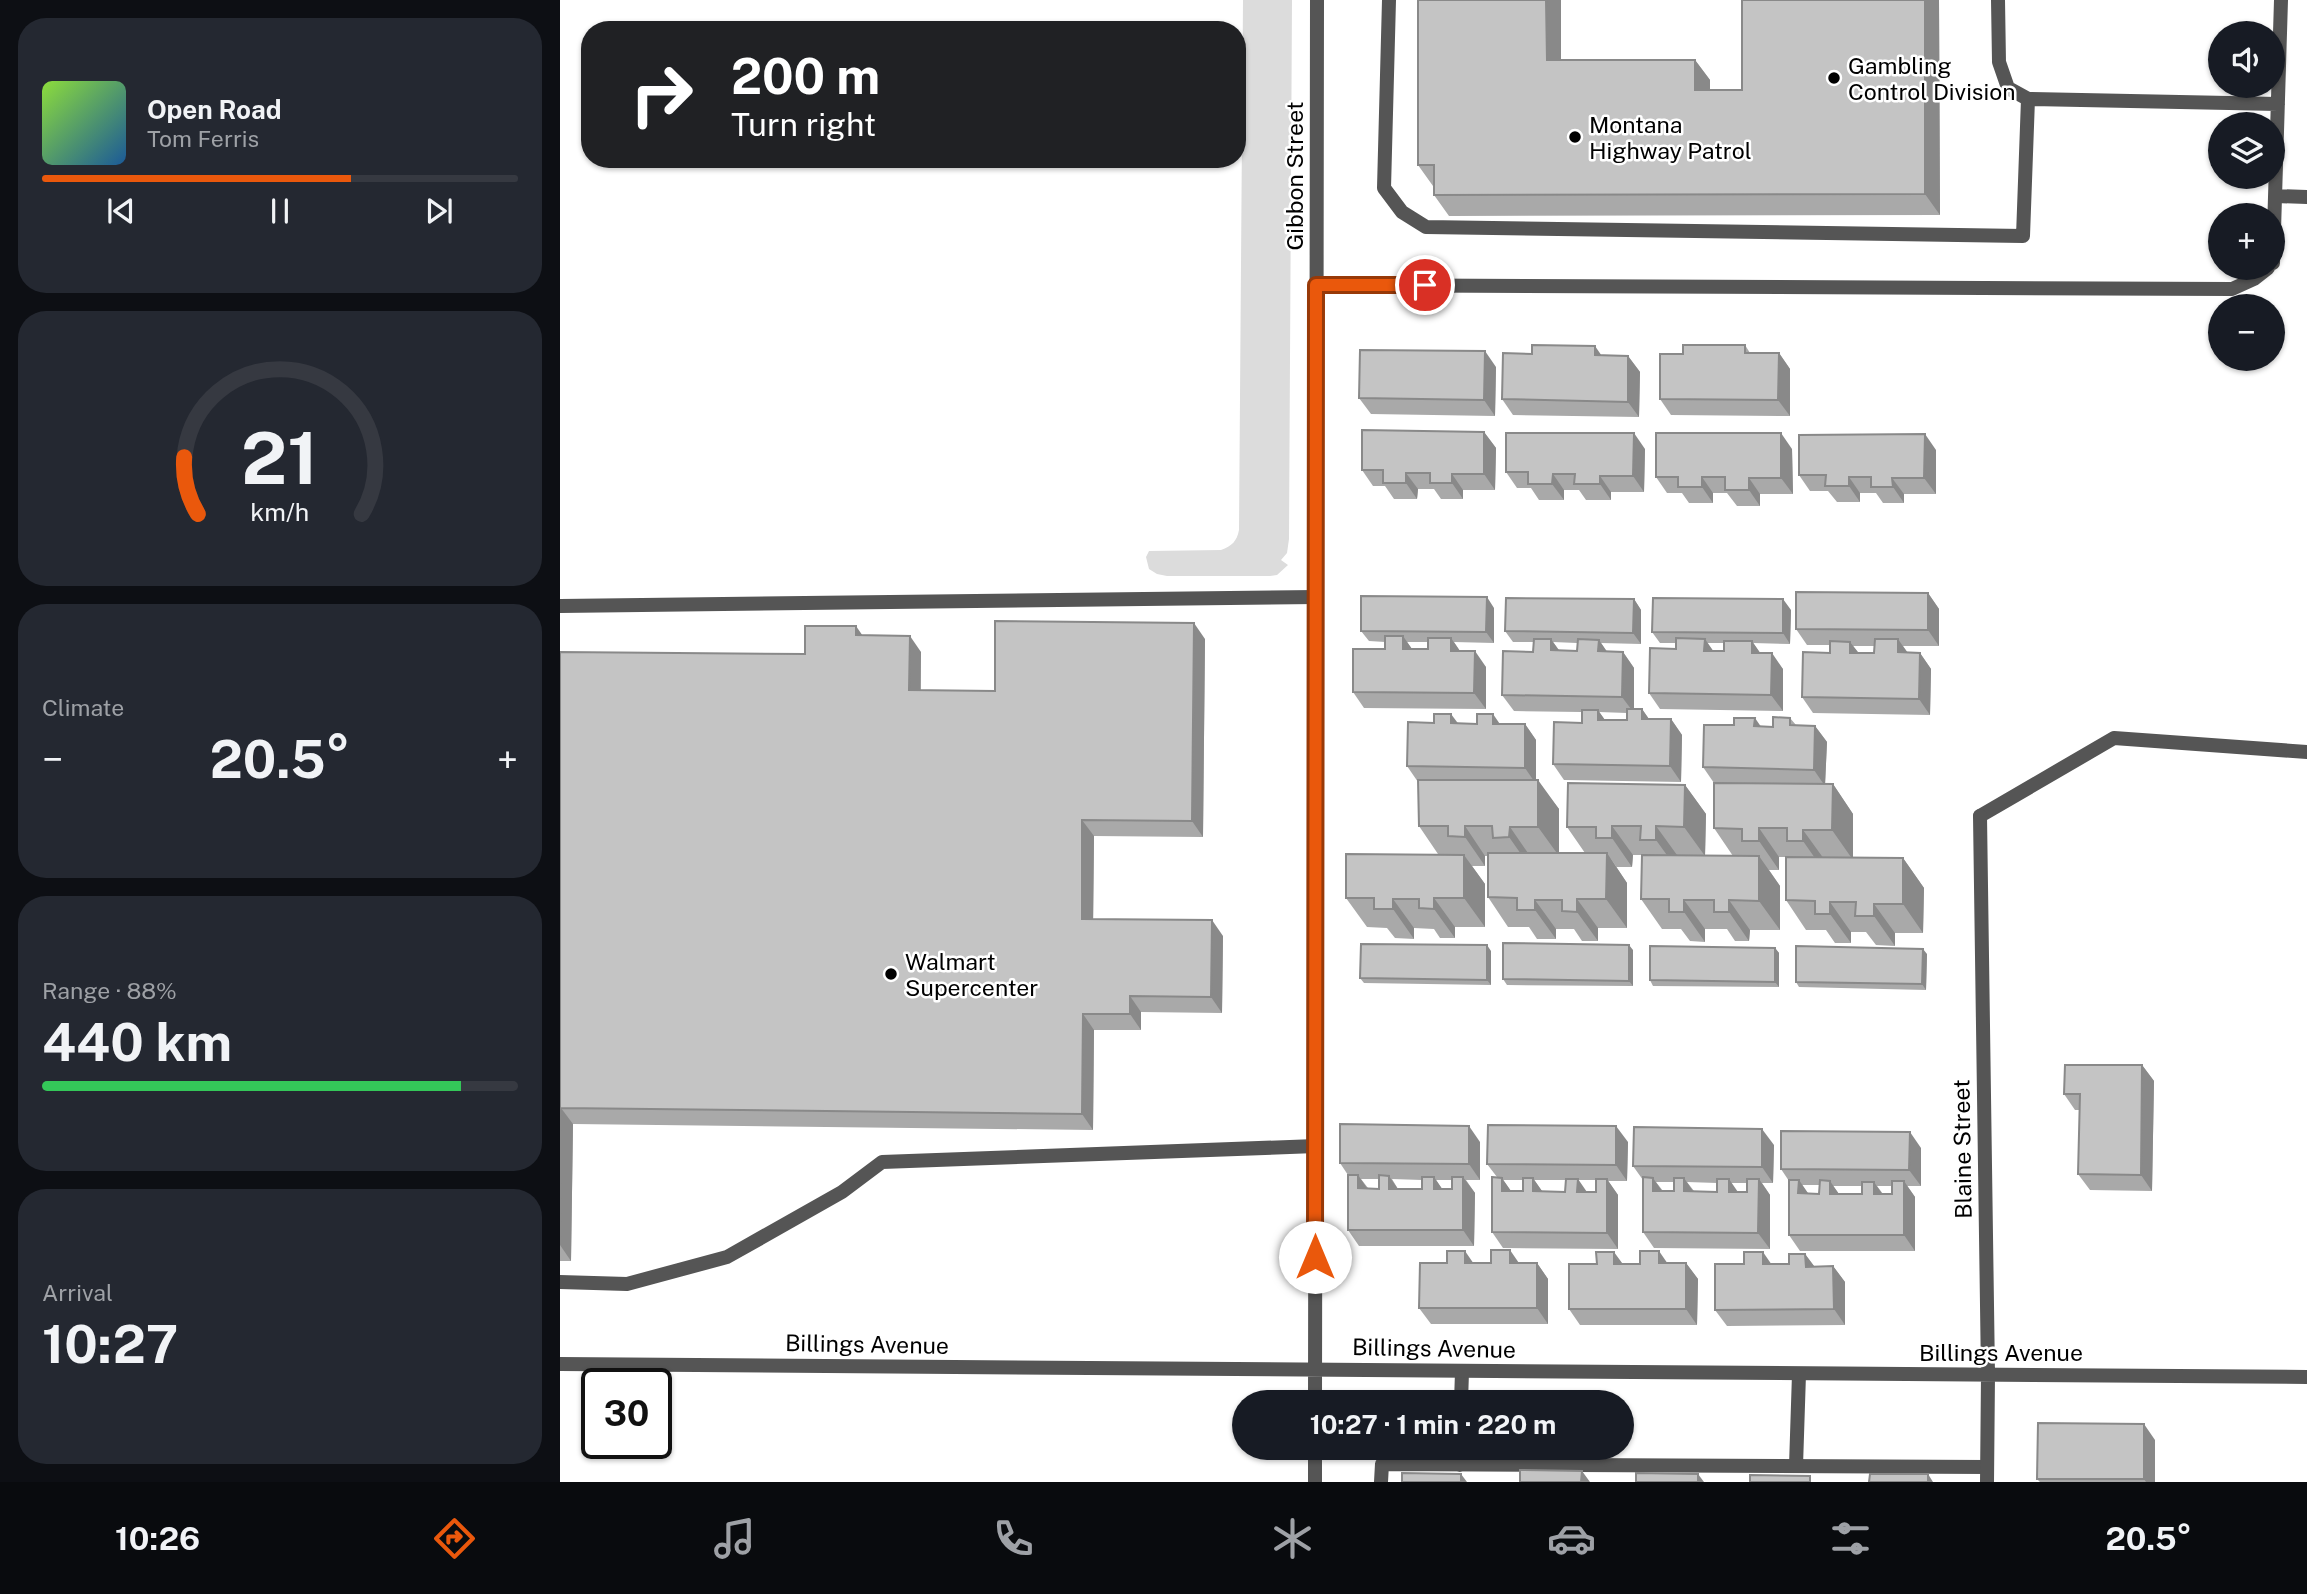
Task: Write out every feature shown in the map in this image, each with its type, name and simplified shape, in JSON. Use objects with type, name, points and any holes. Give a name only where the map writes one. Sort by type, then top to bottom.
[{"type":"street","name":"Gibbon Street","points":[[1315,1390],[1317,0]]},
{"type":"street","points":[[1389,0],[1384,188],[1402,212],[1426,228],[2023,236],[2028,99]]},
{"type":"street","points":[[1998,0],[1999,62],[2008,88],[2028,99],[2278,104]]},
{"type":"street","points":[[2276,203],[2281,0]]},
{"type":"street","points":[[2276,196],[2307,197]]},
{"type":"street","points":[[1316,285],[2232,289],[2252,280]]},
{"type":"street","points":[[560,606],[1316,597]]},
{"type":"street","name":"Blaine Street","points":[[1987,1482],[1988,1375],[1980,816],[2113,738],[2307,752]]},
{"type":"street","points":[[560,1282],[627,1284],[727,1257],[842,1192],[882,1162],[1315,1146]]},
{"type":"street","name":"Billings Avenue","points":[[560,1364],[2307,1377]]},
{"type":"street","points":[[1461,1390],[1462,1372]]},
{"type":"street","points":[[1796,1466],[1799,1374]]},
{"type":"street","points":[[1315,1460],[1315,1482]]},
{"type":"street","points":[[1460,1460],[1460,1465]]},
{"type":"street","points":[[1381,1482],[1381,1464],[1987,1466]]},
{"type":"shaded area","points":[[1243,0],[1292,0],[1289,539],[1287,553],[1281,560],[1288,565],[1277,575],[1270,576],[1167,576],[1149,569],[1146,557],[1149,551],[1221,550],[1233,543],[1239,530],[1242,168],[1246,168],[1246,21],[1243,21]]},
{"type":"building","points":[[1418,0],[1546,0],[1547,60],[1695,60],[1695,90],[1742,90],[1742,0],[1925,0],[1925,194],[1434,195],[1434,165],[1418,165]]},
{"type":"building","points":[[1532,345],[1595,346],[1595,355],[1628,356],[1628,402],[1502,399],[1503,353],[1532,354]]},
{"type":"building","points":[[1683,345],[1745,345],[1745,353],[1779,353],[1778,400],[1660,399],[1660,354],[1683,354]]},
{"type":"building","points":[[1360,350],[1485,351],[1484,400],[1359,398]]},
{"type":"building","points":[[1362,430],[1484,432],[1484,474],[1452,474],[1452,483],[1430,483],[1430,473],[1406,473],[1406,483],[1383,483],[1383,470],[1362,470]]},
{"type":"building","points":[[1506,433],[1634,433],[1633,476],[1600,476],[1600,484],[1574,484],[1575,474],[1553,474],[1552,484],[1528,484],[1528,472],[1506,472]]},
{"type":"building","points":[[1656,433],[1781,433],[1781,478],[1749,478],[1749,490],[1725,490],[1725,477],[1702,477],[1702,487],[1678,487],[1678,477],[1656,477]]},
{"type":"building","points":[[1925,434],[1924,478],[1892,478],[1893,487],[1871,487],[1871,477],[1849,477],[1849,486],[1825,486],[1826,475],[1799,475],[1799,435]]},
{"type":"building","points":[[1796,592],[1928,593],[1928,630],[1796,629]]},
{"type":"building","points":[[1361,596],[1487,597],[1486,632],[1361,631]]},
{"type":"building","points":[[1506,598],[1634,599],[1633,633],[1505,631]]},
{"type":"building","points":[[1653,598],[1783,599],[1783,633],[1652,632]]},
{"type":"building","name":"Walmart Supercenter","points":[[995,621],[1194,623],[1192,821],[1082,820],[1082,919],[1212,920],[1211,997],[1130,996],[1130,1014],[1083,1014],[1082,1114],[561,1108],[560,1245],[560,652],[805,654],[805,626],[856,626],[856,635],[910,636],[909,690],[995,691]]},
{"type":"building","points":[[1385,636],[1403,636],[1403,649],[1428,649],[1428,638],[1451,638],[1451,651],[1475,651],[1474,693],[1353,692],[1353,649],[1385,649]]},
{"type":"building","points":[[1676,638],[1705,639],[1704,651],[1724,651],[1724,641],[1752,641],[1752,653],[1772,653],[1771,695],[1649,693],[1650,648],[1676,649]]},
{"type":"building","points":[[1534,639],[1551,639],[1551,650],[1577,651],[1578,639],[1599,640],[1598,651],[1623,652],[1622,697],[1502,695],[1503,651],[1533,652]]},
{"type":"building","points":[[1875,639],[1898,639],[1898,652],[1920,653],[1919,699],[1802,697],[1803,652],[1830,653],[1830,641],[1850,642],[1850,653],[1874,653]]},
{"type":"building","points":[[1627,709],[1642,709],[1642,719],[1671,719],[1670,766],[1553,764],[1554,722],[1582,723],[1582,710],[1598,710],[1598,720],[1627,720]]},
{"type":"building","points":[[1434,714],[1451,714],[1451,723],[1477,724],[1477,714],[1493,714],[1493,724],[1525,724],[1525,768],[1407,766],[1408,722],[1434,723]]},
{"type":"building","points":[[1773,717],[1790,718],[1790,725],[1815,726],[1814,770],[1703,767],[1704,725],[1734,725],[1734,718],[1755,718],[1754,726],[1773,727]]},
{"type":"building","points":[[1418,780],[1538,780],[1538,827],[1510,827],[1509,837],[1493,838],[1492,826],[1465,826],[1465,837],[1448,836],[1448,826],[1419,826]]},
{"type":"building","points":[[1568,783],[1685,785],[1684,827],[1656,826],[1656,840],[1640,840],[1641,826],[1612,826],[1612,838],[1596,838],[1596,827],[1567,827]]},
{"type":"building","points":[[1714,783],[1833,784],[1832,830],[1803,830],[1803,841],[1787,841],[1787,828],[1759,828],[1759,841],[1742,841],[1742,829],[1714,828]]},
{"type":"building","points":[[1488,853],[1607,853],[1606,899],[1577,899],[1577,912],[1562,911],[1562,900],[1535,900],[1535,910],[1517,910],[1517,898],[1488,897]]},
{"type":"building","points":[[1346,854],[1464,855],[1464,898],[1434,898],[1434,909],[1419,908],[1419,899],[1393,899],[1393,909],[1374,909],[1374,898],[1346,898]]},
{"type":"building","points":[[1642,855],[1759,856],[1759,901],[1729,900],[1729,912],[1714,912],[1714,900],[1684,900],[1684,912],[1669,912],[1669,899],[1641,899]]},
{"type":"building","points":[[1786,857],[1903,858],[1903,904],[1874,904],[1874,916],[1855,916],[1856,902],[1830,902],[1830,914],[1815,914],[1815,901],[1786,900]]},
{"type":"building","points":[[1503,943],[1629,945],[1629,981],[1503,979]]},
{"type":"building","points":[[1361,944],[1487,945],[1487,980],[1360,978]]},
{"type":"building","points":[[1650,946],[1775,948],[1775,982],[1650,980]]},
{"type":"building","points":[[1796,946],[1923,949],[1922,984],[1796,982]]},
{"type":"building","points":[[2065,1065],[2142,1065],[2141,1175],[2078,1174],[2080,1094],[2064,1094]]},
{"type":"building","points":[[1340,1124],[1469,1126],[1469,1164],[1340,1163]]},
{"type":"building","points":[[1488,1125],[1616,1126],[1616,1165],[1487,1164]]},
{"type":"building","points":[[1634,1127],[1762,1129],[1762,1167],[1633,1166]]},
{"type":"building","points":[[1781,1131],[1910,1132],[1909,1170],[1781,1169]]},
{"type":"building","points":[[1348,1175],[1358,1175],[1358,1188],[1379,1189],[1379,1175],[1389,1176],[1389,1189],[1422,1189],[1422,1177],[1434,1177],[1434,1189],[1452,1189],[1452,1177],[1463,1177],[1463,1230],[1348,1230]]},
{"type":"building","points":[[1492,1177],[1502,1178],[1502,1191],[1523,1191],[1523,1178],[1533,1178],[1533,1191],[1565,1192],[1566,1179],[1578,1179],[1577,1192],[1596,1192],[1596,1179],[1607,1179],[1607,1233],[1492,1232]]},
{"type":"building","points":[[1643,1177],[1653,1178],[1653,1191],[1674,1191],[1674,1178],[1684,1178],[1684,1191],[1717,1192],[1717,1179],[1729,1179],[1729,1192],[1747,1192],[1747,1179],[1759,1179],[1758,1233],[1643,1232]]},
{"type":"building","points":[[1789,1180],[1799,1180],[1798,1193],[1819,1194],[1820,1180],[1830,1181],[1830,1194],[1862,1194],[1862,1182],[1874,1182],[1874,1194],[1892,1194],[1892,1181],[1904,1181],[1904,1235],[1789,1235]]},
{"type":"building","points":[[1491,1250],[1510,1250],[1510,1263],[1537,1263],[1537,1308],[1419,1308],[1420,1263],[1447,1263],[1447,1251],[1465,1251],[1465,1263],[1491,1263]]},
{"type":"building","points":[[1640,1251],[1659,1251],[1659,1263],[1686,1263],[1686,1309],[1569,1309],[1569,1264],[1597,1264],[1596,1252],[1614,1252],[1614,1264],[1640,1264]]},
{"type":"building","points":[[1744,1252],[1763,1252],[1763,1264],[1789,1264],[1789,1254],[1805,1254],[1806,1267],[1833,1266],[1834,1309],[1715,1310],[1715,1264],[1744,1264]]},
{"type":"building","points":[[2038,1423],[2144,1424],[2144,1479],[2037,1479]]},
{"type":"building","points":[[1520,1470],[1582,1471],[1581,1482],[1520,1482]]},
{"type":"building","points":[[1402,1473],[1461,1474],[1461,1482],[1402,1482]]},
{"type":"building","points":[[1636,1473],[1698,1474],[1698,1482],[1636,1482]]},
{"type":"building","points":[[1870,1474],[1928,1474],[1928,1482],[1869,1482]]},
{"type":"building","points":[[1750,1475],[1810,1476],[1810,1482],[1750,1482]]},
{"type":"place","name":"Gambling Control Division","points":[[1834,78]]},
{"type":"place","name":"Montana Highway Patrol","points":[[1575,137]]},
{"type":"place","name":"Walmart Supercenter","points":[[891,974]]},
{"type":"route","points":[[1315,1257],[1316,285],[1425,285]]}]
